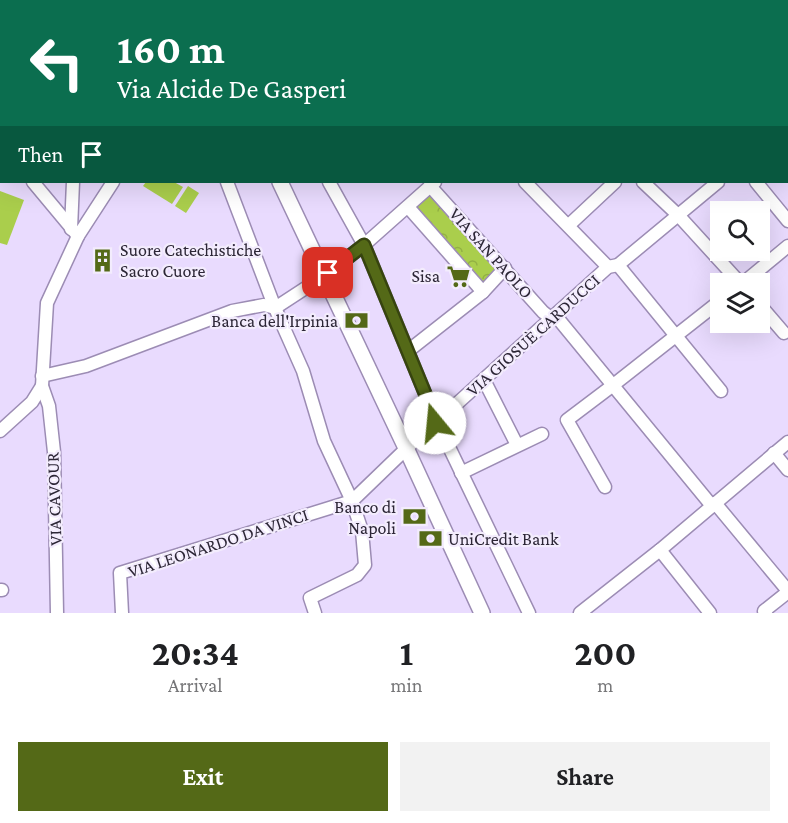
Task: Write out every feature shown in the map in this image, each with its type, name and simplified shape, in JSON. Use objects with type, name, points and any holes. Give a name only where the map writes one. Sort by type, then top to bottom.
[{"type":"main road","points":[[280,183],[482,613]]},
{"type":"street","points":[[34,183],[75,232]]},
{"type":"street","points":[[73,183],[75,232]]},
{"type":"street","points":[[0,431],[33,402],[42,381],[47,303],[75,232],[112,183]]},
{"type":"street","points":[[227,183],[275,308],[303,370],[324,441],[352,501],[362,531],[365,565],[357,575],[310,598],[315,613]]},
{"type":"street","points":[[330,183],[364,245],[436,420],[529,613]]},
{"type":"street","points":[[526,183],[613,266],[676,336],[721,391]]},
{"type":"street","points":[[569,225],[614,183]]},
{"type":"street","points":[[647,183],[732,273]]},
{"type":"street","name":"VIA GIOSUÈ CARDUCCI","points":[[352,501],[436,420],[555,316],[613,266],[679,216],[717,183]]},
{"type":"street","points":[[757,183],[788,221]]},
{"type":"street","points":[[42,381],[232,311],[264,305],[275,308],[324,276],[364,245],[433,184]]},
{"type":"street","name":"VIA SAN PAOLO","points":[[433,184],[543,312],[555,316],[560,321],[612,386],[788,591]]},
{"type":"street","points":[[408,207],[483,292]]},
{"type":"street","points":[[755,273],[788,246]]},
{"type":"street","points":[[408,351],[483,292],[505,268]]},
{"type":"street","points":[[604,487],[567,420],[710,309]]},
{"type":"street","points":[[770,317],[784,333]]},
{"type":"street","points":[[484,380],[517,446]]},
{"type":"street","name":"VIA CAVOUR","points":[[42,381],[49,406],[54,452],[57,613]]},
{"type":"street","points":[[461,473],[542,434]]},
{"type":"street","points":[[580,613],[660,550],[788,442]]},
{"type":"street","points":[[774,453],[788,470]]},
{"type":"street","name":"VIA LEONARDO DA VINCI","points":[[122,613],[120,573],[352,501]]},
{"type":"street","points":[[660,550],[710,613]]},
{"type":"street","points":[[766,613],[764,611],[788,591]]},
{"type":"green space","points":[[145,183],[176,183],[183,187],[172,204],[143,186]]},
{"type":"green space","points":[[188,186],[199,193],[186,213],[175,206]]},
{"type":"green space","points":[[0,191],[24,200],[7,245],[0,243]]},
{"type":"green space","points":[[430,194],[499,271],[482,287],[415,208]]},
{"type":"place","name":"Suore Catechistiche Sacro Cuore","points":[[102,260]]},
{"type":"place","name":"Sisa","points":[[458,276]]},
{"type":"place","name":"Banca dell'Irpinia","points":[[356,321]]},
{"type":"place","name":"Banco di Napoli","points":[[414,517]]},
{"type":"place","name":"UniCredit Bank","points":[[430,539]]},
{"type":"route","points":[[328,273],[364,245],[436,420],[435,423]]}]
